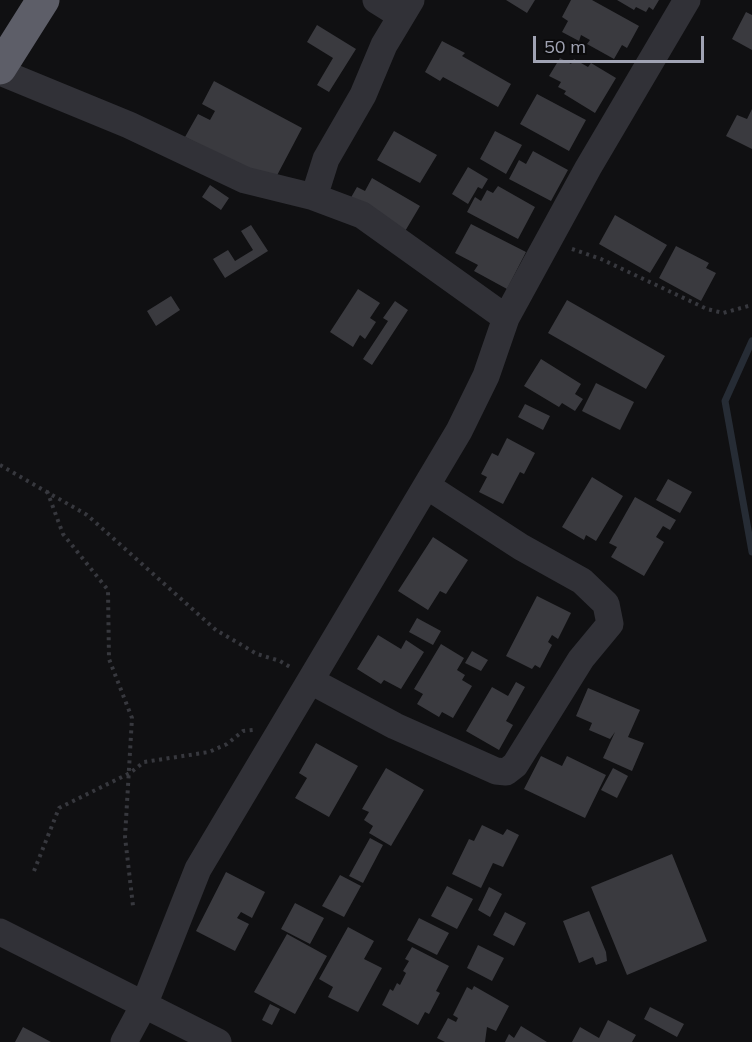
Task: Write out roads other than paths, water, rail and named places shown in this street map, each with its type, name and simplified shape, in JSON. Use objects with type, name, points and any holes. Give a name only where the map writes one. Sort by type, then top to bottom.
[{"type":"highway","points":[[0,70],[43,0]]},
{"type":"street","points":[[314,196],[326,159],[363,95],[405,8],[376,0]]},
{"type":"street","points":[[124,1042],[144,1005],[198,869],[459,431],[486,376],[506,318],[687,0]]},
{"type":"street","points":[[0,70],[129,125],[245,180],[314,196],[362,214],[506,318]]},
{"type":"street","points":[[311,681],[395,726],[496,771],[506,772],[515,765],[581,659],[610,624],[606,604],[582,581],[521,547],[427,486]]},
{"type":"street","points":[[0,932],[218,1042]]},
{"type":"waterway","points":[[752,341],[725,401],[752,552]]}]
